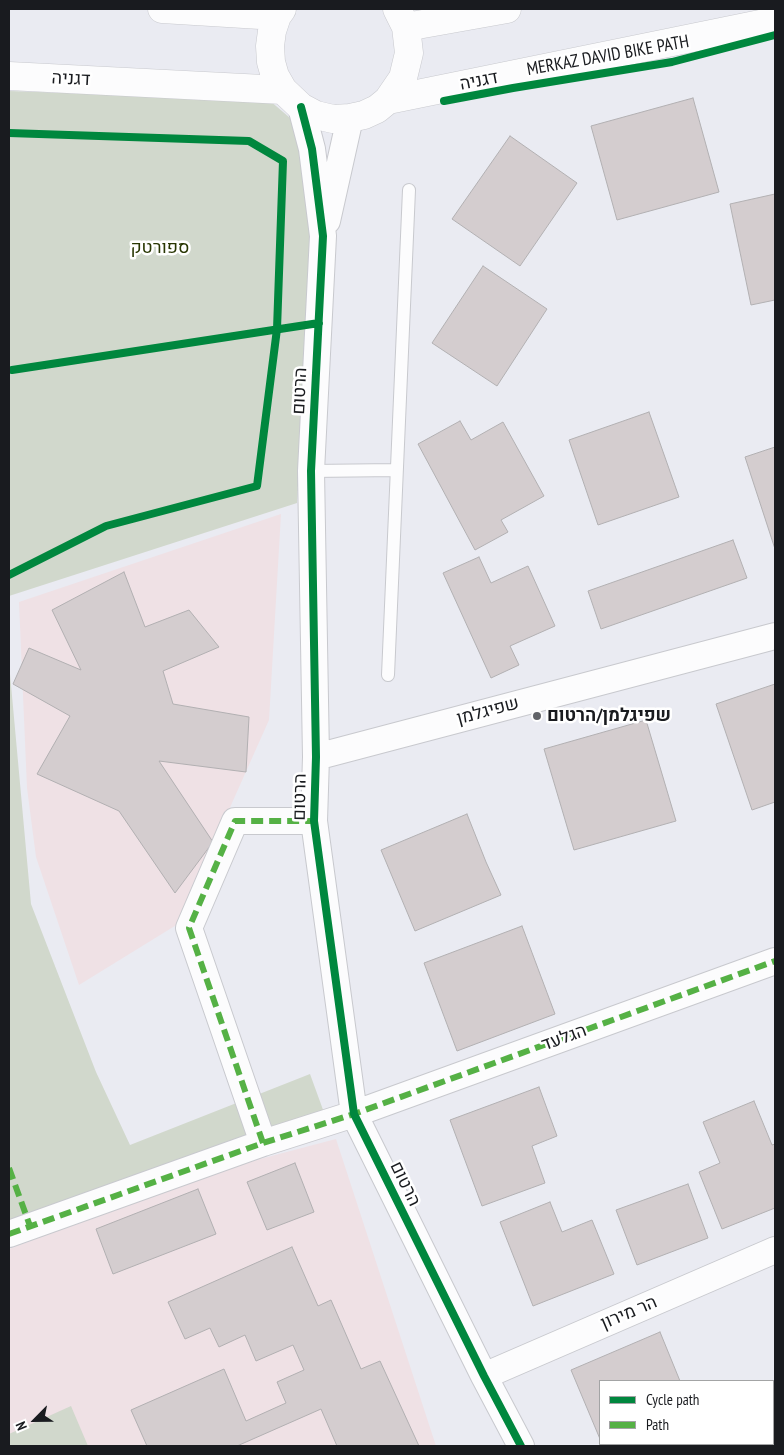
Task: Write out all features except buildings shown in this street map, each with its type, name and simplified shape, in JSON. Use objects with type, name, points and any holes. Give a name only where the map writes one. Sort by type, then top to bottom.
[{"type":"street","points":[[162,9],[280,13],[272,31],[270,46],[271,62],[275,76],[292,99],[316,115],[333,119],[350,118],[370,112],[388,100],[403,78],[409,53],[401,18],[507,9]]},
{"type":"street","name":"דגניה","points":[[388,100],[775,22]]},
{"type":"street","name":"דגניה","points":[[9,76],[292,99]]},
{"type":"street","name":"הרטום","points":[[292,99],[312,149],[323,236]]},
{"type":"street","name":"הרטום","points":[[350,118],[323,236],[311,471],[316,757],[314,821],[354,1114],[484,1376],[521,1446]]},
{"type":"street","name":"שפיגלמן","points":[[316,757],[775,636]]},
{"type":"street","points":[[263,1143],[189,928],[235,821],[314,821]]},
{"type":"street","name":"הגלעד","points":[[9,1234],[263,1143],[354,1114],[775,961]]},
{"type":"street","name":"הר מירון","points":[[484,1376],[775,1250]]},
{"type":"lane","points":[[388,675],[408,190]]},
{"type":"lane","points":[[311,471],[396,470]]},
{"type":"shaded area","points":[[281,514],[269,720],[178,924],[79,985],[36,857],[27,788],[19,602]]},
{"type":"shaded area","points":[[336,1139],[436,1446],[9,1446],[9,1249],[207,1173]]},
{"type":"green space","name":"ספורטק","points":[[9,91],[269,100],[317,141],[297,503],[9,596]]},
{"type":"green space","points":[[9,663],[31,904],[96,1072],[130,1145],[310,1074],[326,1118],[9,1225]]},
{"type":"green space","points":[[71,1406],[88,1446],[9,1446],[9,1434]]},
{"type":"marked path","points":[[263,1143],[189,928],[235,821],[314,821]]},
{"type":"marked path","points":[[9,1234],[263,1143],[354,1114],[775,961]]},
{"type":"marked path","points":[[9,1168],[30,1226]]},
{"type":"cycle path","name":"MERKAZ DAVID BIKE PATH","points":[[444,101],[672,62],[775,35]]},
{"type":"cycle path","points":[[301,107],[312,149],[323,236],[311,471],[316,757],[314,821],[354,1114],[484,1376],[521,1446]]},
{"type":"cycle path","points":[[9,133],[249,141],[283,161],[277,329],[257,486],[106,526],[9,575]]},
{"type":"cycle path","points":[[12,370],[319,323]]},
{"type":"place","name":"שפיגלמן/הרטום","points":[[537,716]]}]
